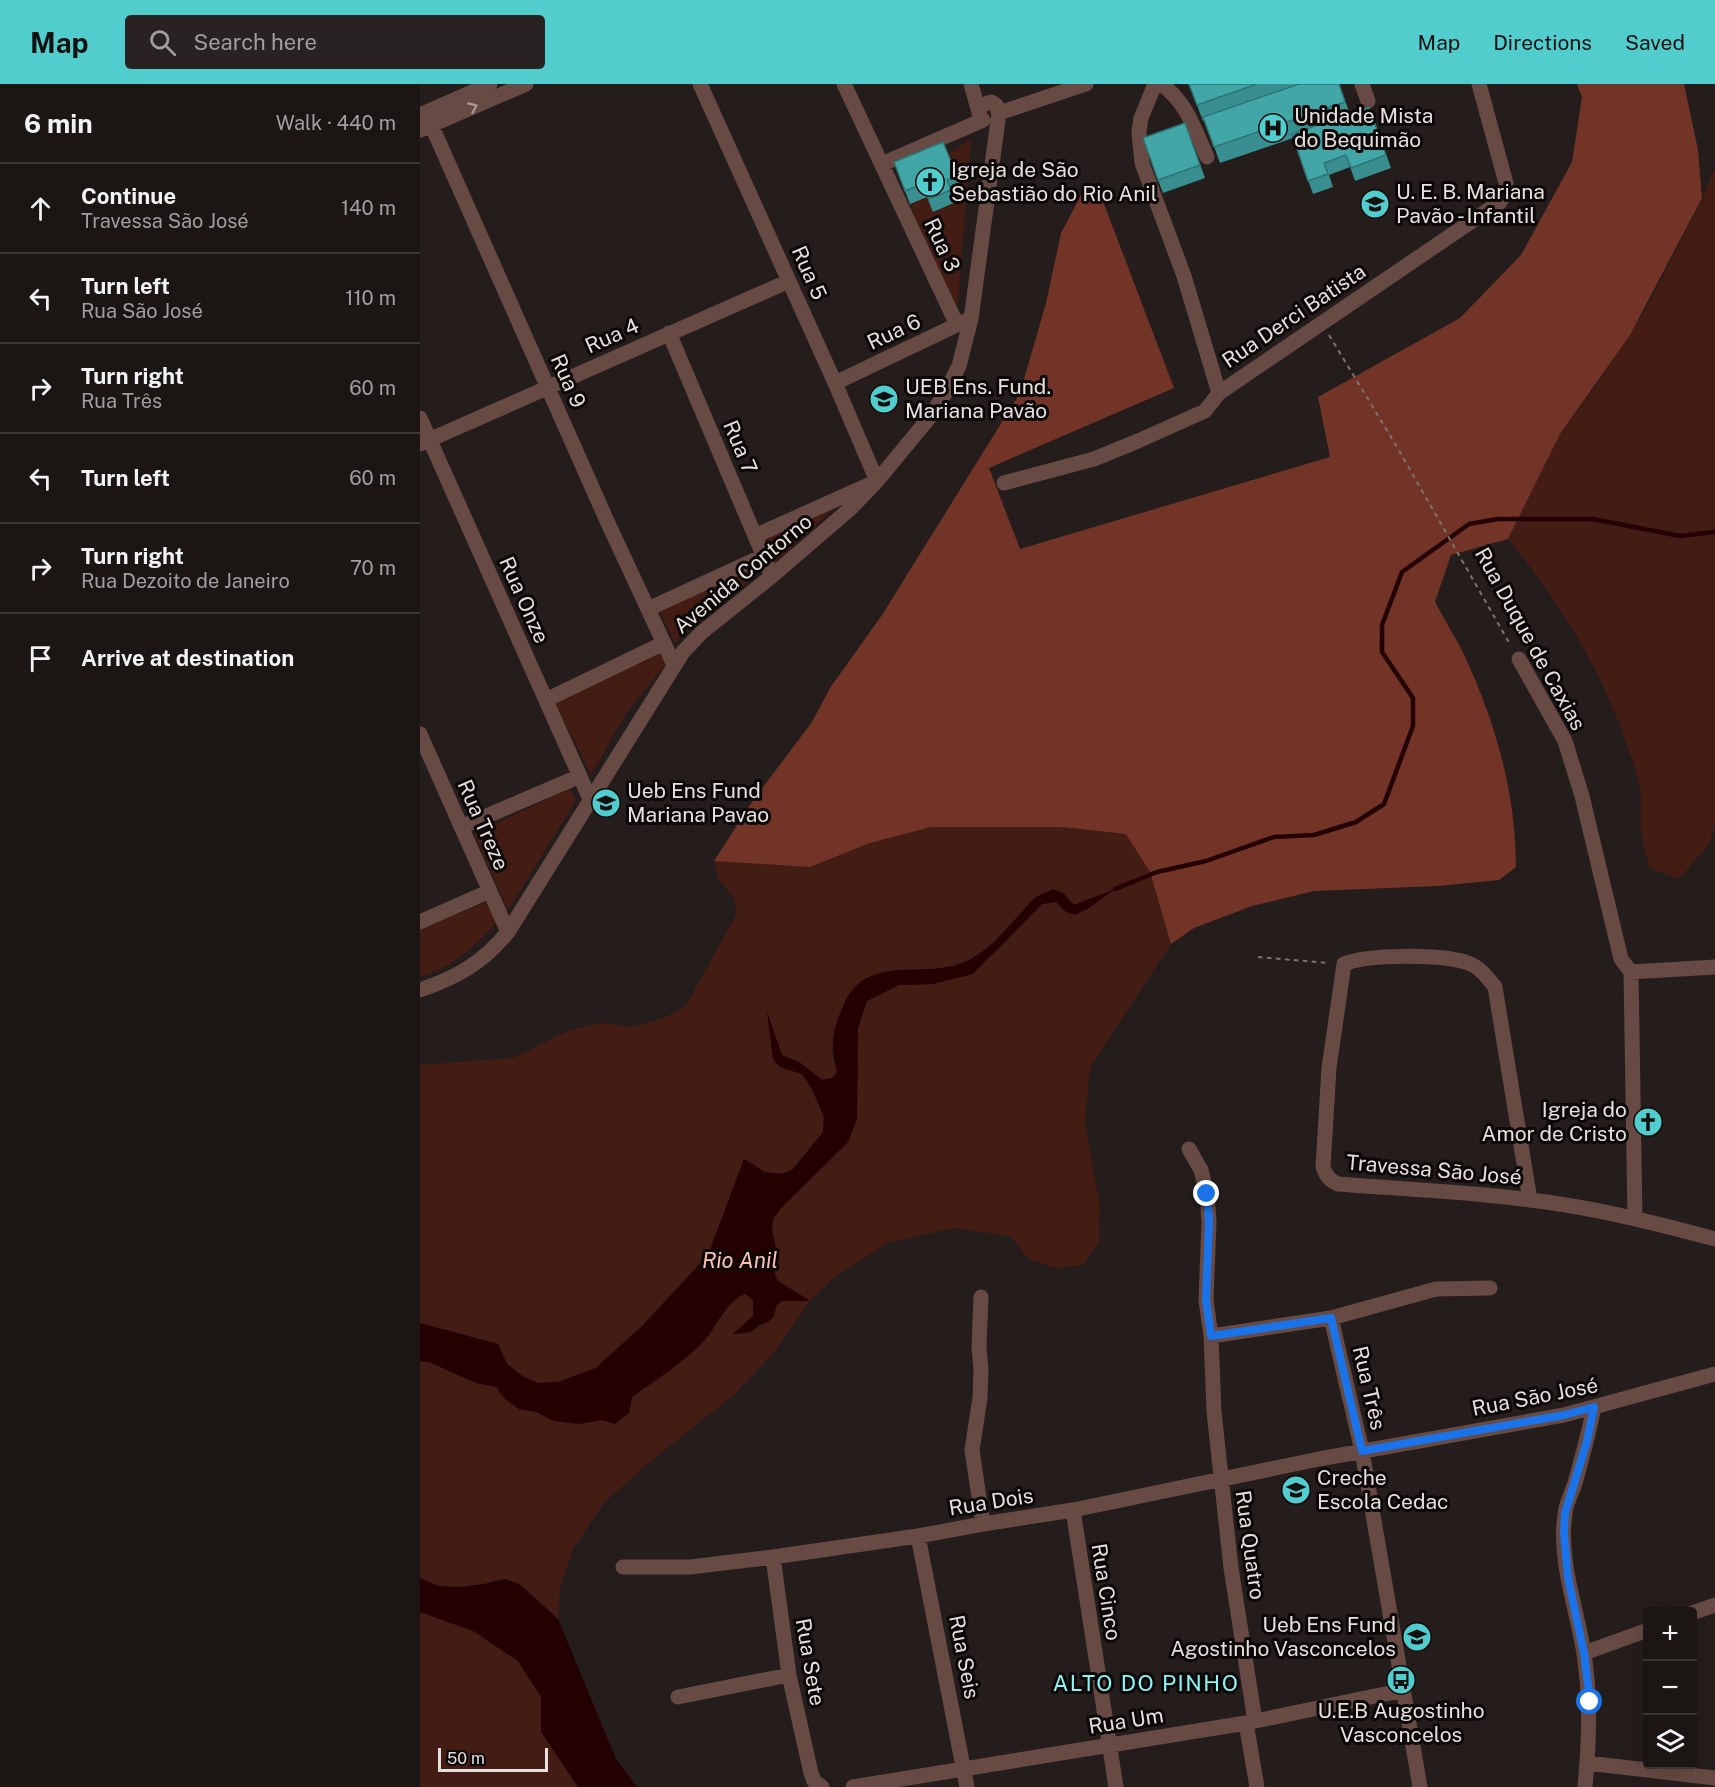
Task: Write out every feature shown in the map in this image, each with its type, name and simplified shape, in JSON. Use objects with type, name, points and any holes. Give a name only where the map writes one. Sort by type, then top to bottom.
[{"type":"street","points":[[424,121],[490,84]]},
{"type":"street","points":[[424,121],[526,84]]},
{"type":"street","name":"Rua 5","points":[[700,84],[877,481]]},
{"type":"street","name":"Rua 3","points":[[844,84],[882,164],[964,322]]},
{"type":"street","name":"Avenida Contorno","points":[[420,990],[440,983],[473,966],[485,957],[508,932],[674,665],[701,633],[827,530],[877,481],[929,418],[944,395],[959,366],[964,322],[990,175],[990,113],[971,84]]},
{"type":"street","points":[[981,84],[990,113]]},
{"type":"street","points":[[882,164],[990,113],[1086,84]]},
{"type":"street","name":"Rua Derci Batista","points":[[1155,84],[1141,118],[1139,132],[1142,163],[1184,276],[1219,393],[1500,202],[1506,192],[1506,183],[1479,84]]},
{"type":"street","points":[[1161,84],[1172,91],[1184,107],[1207,157]]},
{"type":"street","points":[[1362,84],[1368,101]]},
{"type":"street","name":"Rua 9","points":[[424,121],[549,388],[674,665]]},
{"type":"street","name":"Rua 4","points":[[425,442],[789,280]]},
{"type":"street","name":"Rua 6","points":[[835,383],[964,322]]},
{"type":"street","name":"Rua 7","points":[[669,333],[772,576]]},
{"type":"street","points":[[1004,483],[1094,459],[1138,441],[1205,411],[1219,393]]},
{"type":"street","name":"Rua Onze","points":[[420,418],[425,442],[590,799]]},
{"type":"street","points":[[755,536],[877,481]]},
{"type":"street","points":[[648,609],[763,556]]},
{"type":"street","points":[[546,700],[664,643]]},
{"type":"street","name":"Rua Duque de Caxias","points":[[1519,659],[1565,741],[1582,796],[1621,959],[1631,972],[1635,1218]]},
{"type":"street","name":"Rua Treze","points":[[420,734],[508,932]]},
{"type":"street","points":[[461,827],[580,776]]},
{"type":"street","points":[[420,922],[490,891]]},
{"type":"street","points":[[1344,964],[1369,957],[1453,960],[1469,963],[1484,972],[1495,987],[1530,1200]]},
{"type":"street","name":"Travessa São José","points":[[1344,964],[1329,1068],[1323,1167],[1326,1175],[1338,1184],[1530,1200],[1635,1218],[1715,1239]]},
{"type":"street","points":[[1631,972],[1715,967]]},
{"type":"street","name":"Rua Quatro","points":[[1189,1149],[1201,1170],[1207,1194],[1209,1222],[1206,1300],[1211,1336],[1214,1412],[1257,1787]]},
{"type":"street","points":[[1211,1336],[1331,1318],[1436,1289],[1490,1288]]},
{"type":"street","points":[[981,1297],[978,1347],[981,1369],[972,1450],[983,1524]]},
{"type":"street","name":"Rua Três","points":[[1331,1318],[1362,1451],[1420,1787]]},
{"type":"street","name":"Rua São José","points":[[1362,1451],[1564,1415],[1715,1374]]},
{"type":"street","points":[[1585,1787],[1590,1702],[1584,1653],[1568,1578],[1564,1533],[1565,1513],[1587,1441],[1594,1407]]},
{"type":"street","name":"Rua Dois","points":[[623,1568],[690,1566],[773,1557],[918,1536],[1073,1510],[1362,1451]]},
{"type":"street","name":"Rua Cinco","points":[[1073,1510],[1116,1787]]},
{"type":"street","name":"Rua Seis","points":[[918,1536],[967,1787]]},
{"type":"street","name":"Rua Sete","points":[[773,1557],[789,1675],[811,1773],[814,1781],[822,1787]]},
{"type":"street","points":[[1697,1611],[1715,1605]]},
{"type":"street","points":[[1584,1653],[1643,1631]]},
{"type":"street","points":[[678,1697],[789,1675]]},
{"type":"street","name":"Rua Um","points":[[853,1787],[1250,1722],[1404,1690]]},
{"type":"street","points":[[1587,1763],[1715,1778]]},
{"type":"path","points":[[1383,145],[1398,139]]},
{"type":"path","name":"Rua Duque de Caxias","points":[[1322,323],[1397,447],[1519,659]]},
{"type":"path","points":[[1258,957],[1344,964]]},
{"type":"shaded area","points":[[1577,84],[1684,84],[1698,150],[1702,198],[1630,335],[1560,434],[1508,539],[1451,555],[1435,602],[1466,659],[1495,734],[1508,787],[1516,867],[1499,880],[1438,886],[1314,891],[1252,906],[1194,928],[1171,944],[1150,872],[1126,834],[1062,827],[931,827],[870,843],[810,867],[714,861],[754,799],[812,722],[830,688],[882,615],[1020,393],[1046,303],[1061,233],[1081,195],[1098,188],[1174,388],[989,468],[1020,549],[1330,457],[1318,397],[1460,318],[1521,255],[1572,162],[1582,97]]},
{"type":"shaded area","points":[[971,139],[957,313],[910,204],[927,197],[934,212],[952,193],[961,189],[947,155]]},
{"type":"shaded area","points":[[1715,167],[1715,822],[1710,843],[1679,879],[1650,868],[1642,837],[1639,781],[1616,715],[1591,662],[1561,611],[1508,539],[1560,434],[1597,384],[1647,307],[1702,199]]},
{"type":"shaded area","points":[[840,503],[775,563],[763,539]]},
{"type":"shaded area","points":[[749,570],[754,578],[687,629],[675,643],[659,610]]},
{"type":"shaded area","points":[[661,653],[666,664],[625,715],[591,775],[556,704]]},
{"type":"shaded area","points":[[570,788],[576,800],[508,910],[474,834]]},
{"type":"shaded area","points":[[931,827],[1062,827],[1127,834],[1150,872],[1171,944],[1090,1067],[1085,1123],[1100,1207],[1099,1242],[1083,1265],[1056,1268],[1029,1259],[1010,1236],[954,1228],[888,1243],[836,1276],[810,1301],[774,1352],[735,1394],[646,1465],[604,1503],[573,1549],[560,1589],[558,1619],[527,1590],[513,1582],[503,1580],[451,1587],[427,1582],[420,1578],[420,1362],[429,1362],[476,1383],[497,1387],[505,1399],[519,1409],[536,1412],[554,1421],[579,1424],[602,1419],[615,1424],[629,1413],[632,1397],[698,1346],[733,1301],[745,1293],[753,1300],[753,1316],[734,1334],[749,1333],[769,1320],[782,1300],[809,1301],[777,1280],[772,1262],[776,1249],[772,1230],[773,1219],[781,1208],[848,1142],[857,1119],[858,1028],[867,1001],[899,985],[933,984],[996,952],[1042,904],[1056,902],[1066,912],[1112,891],[1074,905],[1063,893],[1036,898],[992,943],[973,958],[949,967],[891,970],[831,1047],[837,1073],[832,1078],[822,1080],[799,1062],[782,1055],[768,1015],[780,1067],[802,1074],[812,1089],[824,1117],[823,1132],[793,1169],[782,1174],[765,1172],[744,1159],[709,1255],[643,1325],[596,1368],[558,1382],[538,1383],[522,1376],[507,1363],[497,1344],[420,1323],[420,1065],[513,1058],[570,1030],[602,1023],[633,1027],[663,1018],[685,1007],[736,915],[735,900],[719,880],[714,861],[810,867],[870,843]]},
{"type":"shaded area","points":[[486,902],[497,922],[462,956],[443,968],[420,977],[420,930]]},
{"type":"shaded area","points":[[420,1612],[473,1631],[518,1661],[541,1697],[542,1732],[578,1787],[420,1787]]},
{"type":"water","name":"Rio Anil","points":[[1053,889],[1063,893],[1074,905],[1115,889],[1075,915],[1066,912],[1056,902],[1042,904],[973,974],[933,984],[899,985],[867,1001],[858,1028],[857,1119],[848,1142],[781,1208],[773,1219],[772,1230],[776,1249],[772,1262],[777,1280],[810,1301],[782,1301],[776,1306],[774,1316],[768,1322],[759,1325],[751,1332],[733,1334],[753,1316],[753,1300],[745,1294],[739,1297],[729,1306],[709,1335],[693,1352],[632,1397],[629,1413],[615,1424],[602,1420],[579,1424],[554,1421],[536,1412],[519,1409],[505,1399],[496,1387],[476,1383],[429,1362],[420,1362],[420,1323],[498,1344],[507,1364],[522,1376],[538,1383],[558,1382],[596,1368],[643,1325],[708,1255],[744,1159],[765,1172],[782,1174],[793,1169],[823,1132],[824,1117],[812,1089],[802,1074],[780,1067],[773,1059],[767,1012],[782,1055],[799,1062],[822,1080],[832,1078],[837,1073],[833,1046],[834,1032],[843,1006],[854,988],[868,978],[884,972],[938,968],[956,965],[973,958],[998,938],[1034,899]]},
{"type":"water","points":[[420,1578],[438,1586],[459,1587],[504,1579],[519,1584],[558,1619],[616,1759],[637,1787],[578,1787],[541,1732],[541,1697],[518,1661],[473,1631],[420,1612]]},
{"type":"building","points":[[1189,84],[1257,84],[1197,105]]},
{"type":"building","points":[[1299,84],[1339,84],[1345,102],[1214,147],[1203,117]]},
{"type":"building","points":[[1369,107],[1386,155],[1351,168],[1346,155],[1324,163],[1328,174],[1308,181],[1292,134]]},
{"type":"building","points":[[1185,123],[1200,165],[1158,180],[1143,138]]},
{"type":"building","name":"Igreja de São Sebastião do Rio Anil","points":[[943,142],[957,176],[947,180],[951,190],[929,199],[922,184],[905,191],[894,162]]},
{"type":"waterway","points":[[1115,889],[1157,872],[1206,861],[1274,837],[1314,835],[1356,822],[1384,804],[1413,726],[1413,698],[1382,652],[1382,625],[1402,572],[1469,524],[1498,519],[1593,519],[1680,536],[1715,532]]},
{"type":"place","name":"Unidade Mista do Bequimão","points":[[1273,128]]},
{"type":"place","name":"Igreja de São Sebastião do Rio Anil","points":[[930,182]]},
{"type":"place","name":"U. E. B. Mariana Pavão - Infantil","points":[[1375,204]]},
{"type":"place","name":"UEB Ens. Fund. Mariana Pavão","points":[[884,399]]},
{"type":"place","name":"Ueb Ens Fund Mariana Pavao","points":[[606,803]]},
{"type":"place","name":"Igreja do Amor de Cristo","points":[[1648,1122]]},
{"type":"place","name":"Creche Escola Cedac","points":[[1296,1490]]},
{"type":"place","name":"Ueb Ens Fund Agostinho Vasconcelos","points":[[1417,1637]]},
{"type":"place","name":"U.E.B Augostinho Vasconcelos","points":[[1401,1680]]},
{"type":"district","name":"ALTO DO PINHO","points":[[1146,1683]]},
{"type":"route","points":[[1207,1194],[1209,1222],[1206,1300],[1211,1336],[1331,1318],[1362,1451],[1564,1415],[1594,1407],[1587,1441],[1566,1507],[1564,1533],[1568,1578],[1584,1653],[1590,1702]]}]
